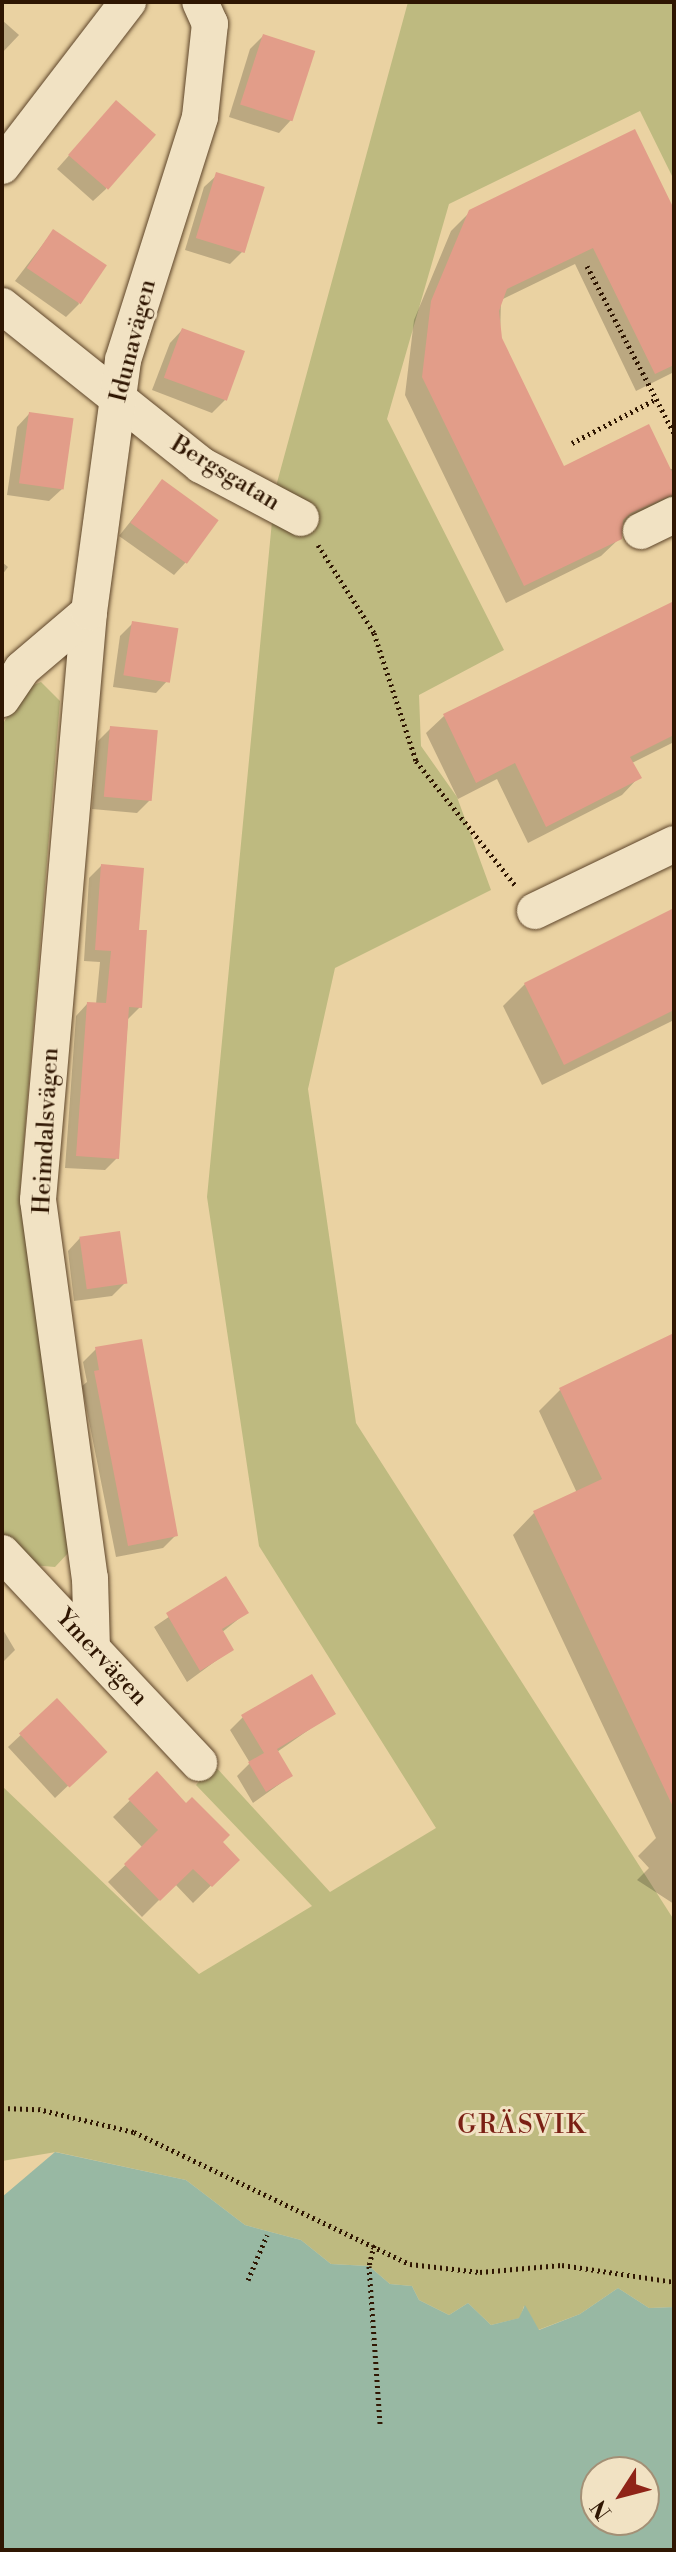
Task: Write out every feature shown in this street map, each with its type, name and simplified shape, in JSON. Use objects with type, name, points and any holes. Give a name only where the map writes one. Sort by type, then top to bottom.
[{"type":"street","points":[[2,166],[128,2]]},
{"type":"street","name":"Idunavägen","points":[[89,612],[123,360],[200,117],[210,24],[200,2]]},
{"type":"street","name":"Bergsgatan","points":[[2,306],[117,401],[201,465],[301,518]]},
{"type":"street","points":[[641,531],[674,515]]},
{"type":"street","points":[[2,699],[22,669],[89,612]]},
{"type":"street","name":"Heimdalsvägen","points":[[89,612],[38,1200],[90,1578],[92,1648]]},
{"type":"street","points":[[535,911],[674,844]]},
{"type":"street","name":"Ymervägen","points":[[2,1553],[199,1763]]},
{"type":"path","points":[[587,266],[674,433]]},
{"type":"path","points":[[572,443],[656,399]]},
{"type":"path","points":[[301,518],[374,633],[416,761],[535,911]]},
{"type":"path","points":[[2,2108],[38,2109],[134,2132],[410,2264],[466,2271],[562,2265],[674,2282]]},
{"type":"path","points":[[248,2280],[267,2235]]},
{"type":"path","points":[[374,2245],[369,2266],[380,2424]]},
{"type":"shaded area","points":[[408,2],[674,2],[674,180],[640,111],[449,204],[387,419],[504,650],[419,695],[421,746],[457,797],[491,890],[335,968],[308,1089],[356,1423],[674,1920],[674,2307],[649,2308],[618,2288],[580,2314],[538,2330],[524,2306],[520,2318],[491,2325],[468,2303],[449,2315],[419,2300],[412,2286],[390,2284],[369,2266],[331,2264],[301,2240],[245,2225],[186,2180],[56,2152],[2,2161],[2,1786],[199,1974],[312,1906],[196,1785],[214,1765],[330,1892],[436,1828],[259,1546],[207,1197],[275,490]]},
{"type":"shaded area","points":[[41,682],[60,701],[20,1192],[69,1552],[55,1567],[32,1565],[2,1533],[2,725],[26,688]]},
{"type":"shaded area","points":[[55,2152],[186,2180],[245,2225],[301,2240],[331,2264],[369,2266],[390,2284],[412,2286],[419,2300],[449,2315],[468,2303],[491,2325],[519,2318],[525,2305],[539,2330],[580,2314],[618,2288],[649,2308],[674,2307],[674,2550],[2,2550],[2,2197]]},
{"type":"building","points":[[263,34],[315,51],[292,121],[240,104]]},
{"type":"building","points":[[116,100],[156,135],[108,190],[68,155]]},
{"type":"building","points":[[635,129],[674,209],[674,365],[655,374],[593,248],[507,289],[499,311],[502,338],[564,466],[649,424],[674,476],[674,494],[631,513],[623,520],[622,539],[524,586],[422,377],[431,301],[469,210]]},
{"type":"building","points":[[216,172],[265,187],[245,253],[196,238]]},
{"type":"building","points":[[53,229],[107,265],[81,304],[27,268]]},
{"type":"building","points":[[182,328],[245,351],[227,401],[164,378]]},
{"type":"building","points":[[29,412],[74,418],[64,490],[19,483]]},
{"type":"building","points":[[162,479],[219,520],[187,564],[130,523]]},
{"type":"building","points":[[674,601],[674,735],[630,757],[642,778],[546,827],[515,763],[476,783],[443,714]]},
{"type":"building","points":[[132,621],[178,628],[170,683],[123,675]]},
{"type":"building","points":[[110,726],[158,730],[152,801],[104,797]]},
{"type":"building","points":[[101,864],[144,868],[139,930],[147,930],[142,1008],[129,1007],[119,1159],[76,1156],[87,1002],[106,1003],[111,951],[95,950]]},
{"type":"building","points":[[674,908],[674,1010],[564,1065],[524,983]]},
{"type":"building","points":[[120,1231],[127,1283],[87,1289],[79,1237]]},
{"type":"building","points":[[674,1333],[674,1809],[533,1511],[602,1479],[559,1388]]},
{"type":"building","points":[[142,1339],[178,1536],[128,1546],[94,1371],[99,1370],[95,1347]]},
{"type":"building","points":[[226,1576],[249,1613],[222,1629],[234,1650],[200,1671],[166,1613]]},
{"type":"building","points":[[312,1674],[336,1714],[277,1749],[293,1776],[266,1792],[248,1762],[264,1753],[241,1715]]},
{"type":"building","points":[[57,1698],[107,1752],[69,1788],[19,1733]]},
{"type":"building","points":[[157,1771],[186,1803],[192,1797],[230,1835],[223,1842],[240,1860],[212,1887],[193,1869],[160,1901],[124,1864],[158,1830],[128,1799]]},
{"type":"district","name":"GRÄSVIK","points":[[522,2126]]}]
